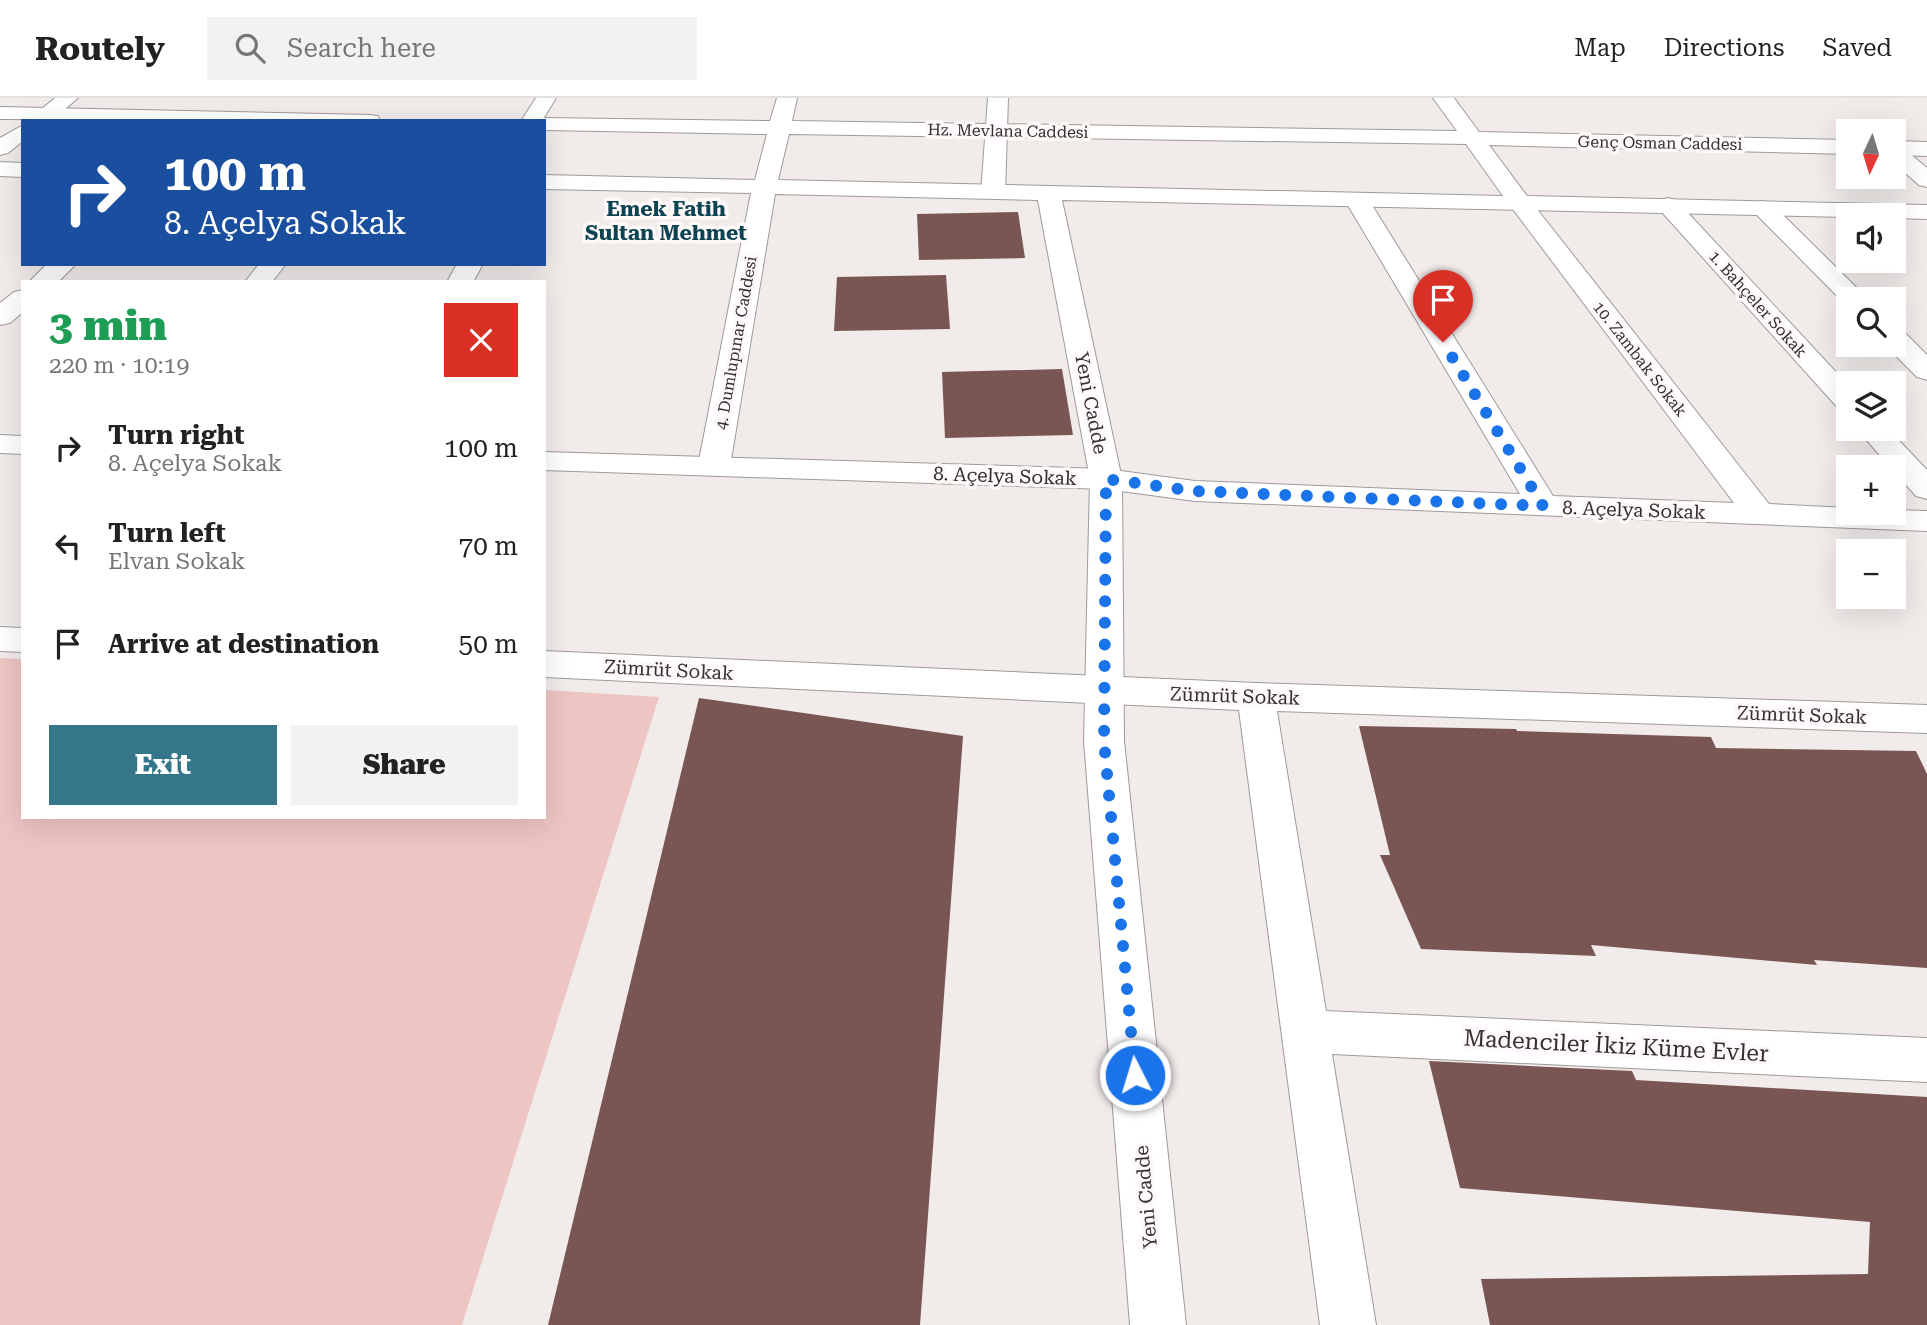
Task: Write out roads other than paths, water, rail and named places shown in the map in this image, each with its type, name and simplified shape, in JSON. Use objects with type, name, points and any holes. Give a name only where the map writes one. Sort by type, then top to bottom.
[{"type":"street","points":[[42,117],[68,98]]},
{"type":"street","points":[[532,119],[546,98]]},
{"type":"street","name":"4. Dumlupınar Caddesi","points":[[714,466],[764,188],[787,98]]},
{"type":"street","points":[[993,193],[998,98]]},
{"type":"street","name":"10. Zambak Sokak","points":[[1443,98],[1759,514]]},
{"type":"street","points":[[0,113],[42,117],[206,119]]},
{"type":"street","name":"Hz. Mevlana Caddesi","points":[[546,124],[1472,138]]},
{"type":"street","points":[[0,148],[21,132]]},
{"type":"street","name":"Genç Osman Caddesi","points":[[1472,138],[1836,147]]},
{"type":"street","points":[[1906,150],[1927,149]]},
{"type":"street","points":[[1906,161],[1927,180]]},
{"type":"street","points":[[0,169],[21,170]]},
{"type":"street","points":[[546,182],[1358,202],[1668,205],[1927,212]]},
{"type":"street","name":"Yeni Cadde","points":[[1049,194],[1106,479],[1104,741],[1158,1325]]},
{"type":"street","points":[[1358,202],[1543,506]]},
{"type":"street","name":"1. Bahçeler Sokak","points":[[1668,205],[1836,389]]},
{"type":"street","points":[[1763,208],[1843,287]]},
{"type":"street","points":[[44,280],[60,266]]},
{"type":"street","points":[[260,280],[271,266]]},
{"type":"street","points":[[0,317],[21,300]]},
{"type":"street","points":[[1906,350],[1927,371]]},
{"type":"street","points":[[1883,441],[1927,489]]},
{"type":"street","points":[[0,444],[21,445]]},
{"type":"street","name":"8. Açelya Sokak","points":[[546,461],[1106,479],[1195,491],[1927,521]]},
{"type":"street","points":[[0,639],[21,640]]},
{"type":"street","name":"Zümrüt Sokak","points":[[546,664],[1256,697],[1927,719]]},
{"type":"street","points":[[1256,697],[1348,1325]]},
{"type":"street","name":"Madenciler İkiz Küme Evler","points":[[1305,1031],[1927,1060]]},
{"type":"district","name":"Emek Fatih Sultan Mehmet","points":[[666,221]]}]
